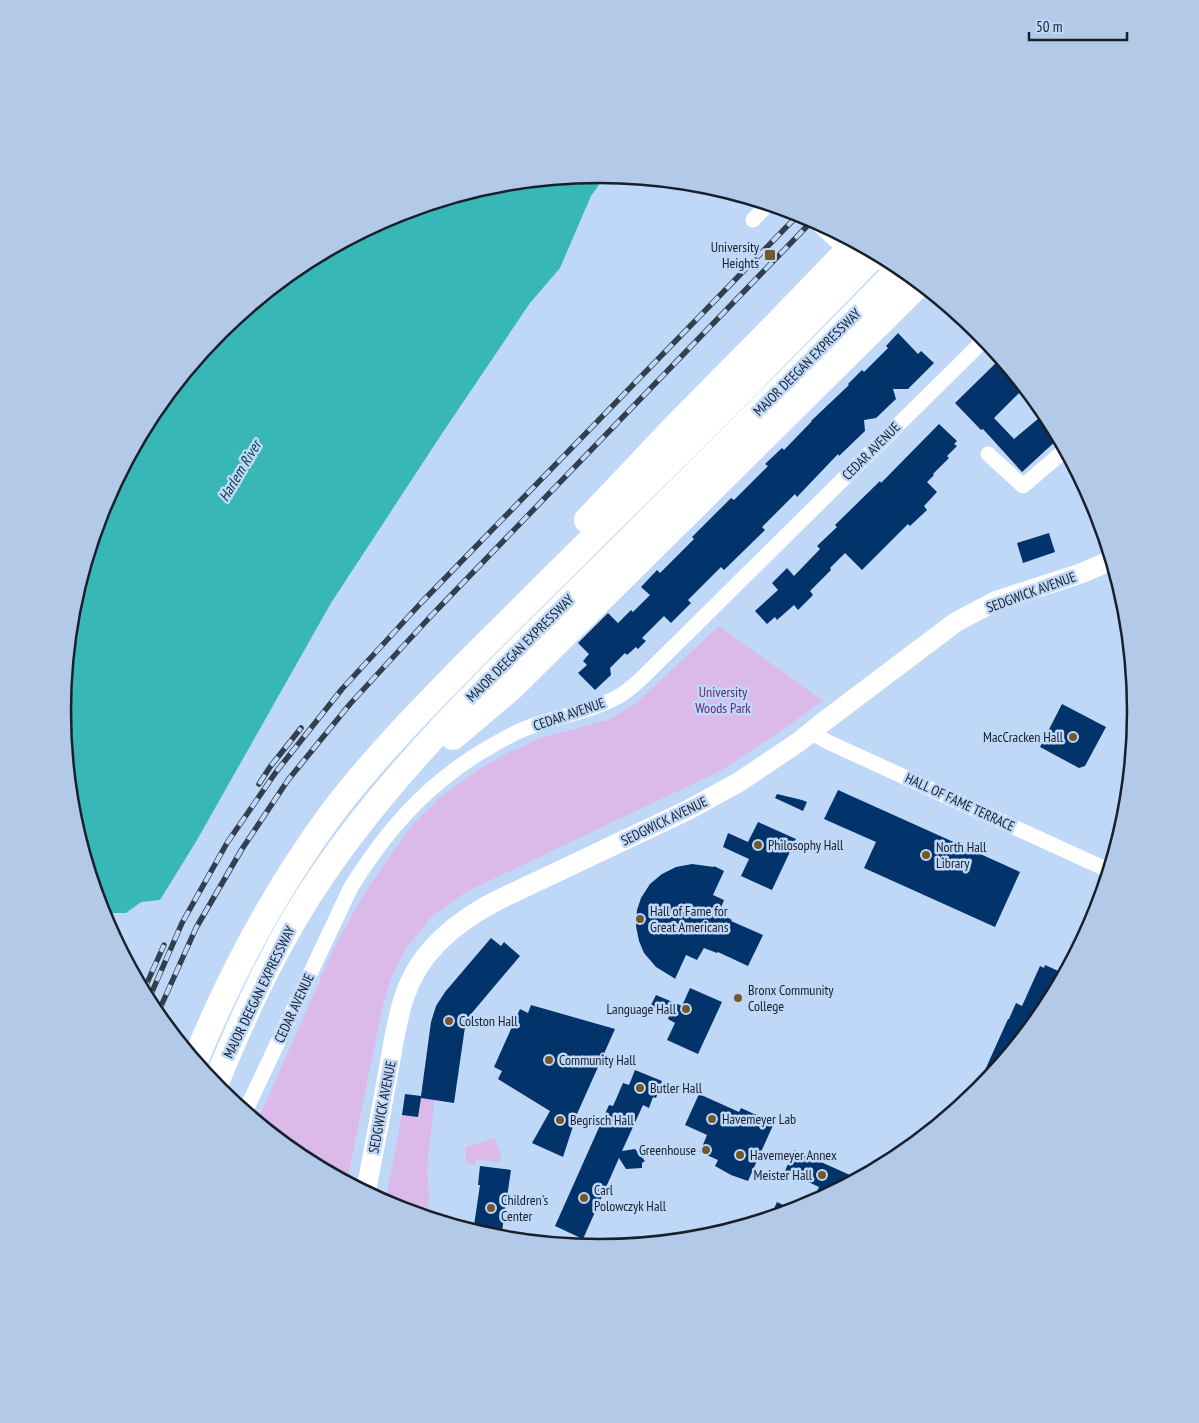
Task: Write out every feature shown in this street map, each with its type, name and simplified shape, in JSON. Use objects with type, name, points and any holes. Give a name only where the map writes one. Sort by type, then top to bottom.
[{"type":"highway","name":"MAJOR DEEGAN EXPRESSWAY","points":[[198,1055],[233,974],[279,891],[332,813],[362,776],[576,532],[675,427],[855,250]]},
{"type":"highway","name":"MAJOR DEEGAN EXPRESSWAY","points":[[219,1077],[251,1000],[295,918],[321,876],[348,838],[409,764],[473,696],[765,406],[895,273]]},
{"type":"highway","points":[[348,838],[415,770],[518,682],[915,288]]},
{"type":"main road","name":"SEDGWICK AVENUE","points":[[367,1186],[405,994],[416,971],[432,948],[464,919],[498,900],[722,792],[800,741],[956,622],[996,601],[1082,573],[1106,563]]},
{"type":"street","points":[[753,220],[763,209]]},
{"type":"street","name":"CEDAR AVENUE","points":[[248,1106],[351,887],[389,831],[415,803],[442,779],[468,760],[523,729],[585,710],[620,696],[630,688],[979,345]]},
{"type":"street","points":[[988,454],[1023,486],[1061,454]]},
{"type":"street","name":"HALL OF FAME TERRACE","points":[[810,732],[828,742],[1104,868]]},
{"type":"green space","name":"University Woods Park","points":[[719,626],[823,701],[720,771],[466,892],[431,917],[405,950],[392,976],[382,1009],[348,1176],[306,1151],[260,1116],[337,942],[366,891],[411,826],[442,796],[481,768],[509,752],[544,737],[608,720],[635,704]]},
{"type":"green space","points":[[421,1093],[435,1095],[427,1169],[428,1211],[387,1195],[402,1115],[418,1117]]},
{"type":"green space","points":[[494,1138],[501,1153],[500,1162],[476,1160],[475,1165],[466,1163],[465,1147]]},
{"type":"water","name":"Harlem River","points":[[600,183],[591,196],[560,268],[530,303],[331,603],[197,840],[160,900],[141,902],[126,913],[111,913],[89,848],[81,815],[72,746],[72,677],[81,608],[99,542],[111,509],[126,478],[160,418],[202,363],[251,314],[306,272],[335,254],[397,223],[463,201],[496,193],[531,188],[565,184]]},
{"type":"building","points":[[898,333],[918,354],[921,351],[934,363],[908,389],[893,389],[896,399],[876,418],[864,420],[865,431],[839,456],[838,454],[797,497],[795,494],[762,527],[765,530],[724,570],[721,567],[688,600],[691,603],[671,623],[664,616],[642,638],[646,641],[638,649],[636,647],[627,655],[625,653],[610,668],[611,675],[595,690],[578,673],[587,665],[583,661],[589,654],[578,643],[608,613],[618,623],[631,610],[633,612],[650,595],[641,587],[657,570],[660,573],[694,539],[692,537],[731,498],[734,500],[768,466],[765,464],[782,448],[784,450],[862,370],[864,372],[888,348],[886,346]]},
{"type":"building","points":[[996,362],[1020,392],[994,418],[1014,439],[1039,418],[1054,442],[1022,472],[983,429],[981,430],[955,403]]},
{"type":"building","points":[[939,424],[957,441],[954,444],[957,446],[947,456],[949,458],[927,482],[937,492],[924,506],[927,510],[910,526],[908,524],[862,570],[845,553],[810,591],[813,595],[798,610],[794,605],[777,620],[775,617],[767,624],[755,611],[778,590],[772,583],[787,568],[794,576],[820,549],[817,546],[837,527],[835,525],[880,481],[881,483]]},
{"type":"building","points":[[1049,533],[1055,552],[1023,563],[1017,543]]},
{"type":"building","name":"MacCracken Hall","points":[[1062,704],[1106,727],[1085,766],[1079,768],[1040,747]]},
{"type":"building","name":"North Hall Library","points":[[838,790],[1020,872],[995,927],[864,868],[876,842],[824,819]]},
{"type":"building","points":[[777,794],[807,802],[803,811],[775,798]]},
{"type":"building","name":"Philosophy Hall","points":[[758,822],[796,839],[772,890],[741,876],[749,859],[723,847],[728,833],[748,842]]},
{"type":"building","points":[[692,864],[714,866],[724,871],[713,895],[724,900],[719,913],[731,921],[763,935],[748,966],[718,952],[704,948],[697,960],[686,955],[675,979],[656,967],[644,953],[636,926],[637,910],[641,898],[650,884],[662,874],[676,867]]},
{"type":"building","name":"Colston Hall","points":[[491,938],[501,946],[504,942],[520,956],[466,1020],[454,1103],[421,1098],[418,1117],[402,1115],[405,1094],[421,1096],[431,1022],[436,1006],[445,992]]},
{"type":"building","points":[[1045,965],[1059,971],[1019,1033],[983,1075],[1016,1003],[1022,1006],[1040,966],[1044,968]]},
{"type":"building","name":"Language Hall","points":[[690,988],[722,1002],[698,1054],[667,1040],[675,1023],[668,1019],[669,1016],[650,1007],[656,995],[682,1006]]},
{"type":"building","name":"Community Hall","points":[[531,1005],[615,1029],[577,1114],[563,1157],[532,1143],[550,1111],[498,1079],[502,1071],[494,1067],[520,1009],[528,1013]]},
{"type":"building","name":"Carl Polowczyk Hall","points":[[635,1070],[662,1081],[656,1098],[653,1097],[649,1108],[643,1105],[622,1151],[635,1149],[645,1161],[642,1163],[642,1168],[626,1169],[619,1158],[583,1239],[555,1226],[609,1105],[613,1106],[623,1083],[629,1085]]},
{"type":"building","points":[[699,1094],[739,1112],[741,1108],[774,1123],[748,1181],[731,1175],[715,1166],[718,1160],[700,1152],[707,1135],[685,1125]]},
{"type":"building","name":"Meister Hall","points":[[794,1150],[851,1176],[817,1193],[819,1187],[785,1171]]},
{"type":"building","name":"Children's Center","points":[[480,1166],[511,1170],[502,1231],[474,1225],[480,1185],[478,1185]]},
{"type":"building","points":[[777,1202],[785,1206],[773,1210]]},
{"type":"railway","points":[[152,992],[182,923],[227,843],[276,772],[342,689],[420,604],[793,220]]},
{"type":"railway","points":[[161,1006],[196,928],[242,849],[288,780],[350,704],[430,617],[808,226]]},
{"type":"railway","points":[[259,784],[301,728]]},
{"type":"railway","points":[[147,984],[164,945]]},
{"type":"place","name":"University Heights","points":[[770,255]]},
{"type":"place","name":"MacCracken Hall","points":[[1073,737]]},
{"type":"place","name":"Philosophy Hall","points":[[758,845]]},
{"type":"place","name":"North Hall Library","points":[[926,855]]},
{"type":"place","name":"Hall of Fame for Great Americans","points":[[640,919]]},
{"type":"place","name":"Bronx Community College","points":[[738,998]]},
{"type":"place","name":"Language Hall","points":[[686,1009]]},
{"type":"place","name":"Colston Hall","points":[[449,1021]]},
{"type":"place","name":"Community Hall","points":[[549,1060]]},
{"type":"place","name":"Butler Hall","points":[[640,1088]]},
{"type":"place","name":"Havemeyer Lab","points":[[712,1119]]},
{"type":"place","name":"Begrisch Hall","points":[[560,1120]]},
{"type":"place","name":"Greenhouse","points":[[706,1150]]},
{"type":"place","name":"Havemeyer Annex","points":[[740,1155]]},
{"type":"place","name":"Meister Hall","points":[[822,1175]]},
{"type":"place","name":"Carl Polowczyk Hall","points":[[584,1198]]},
{"type":"place","name":"Children's Center","points":[[491,1208]]}]
